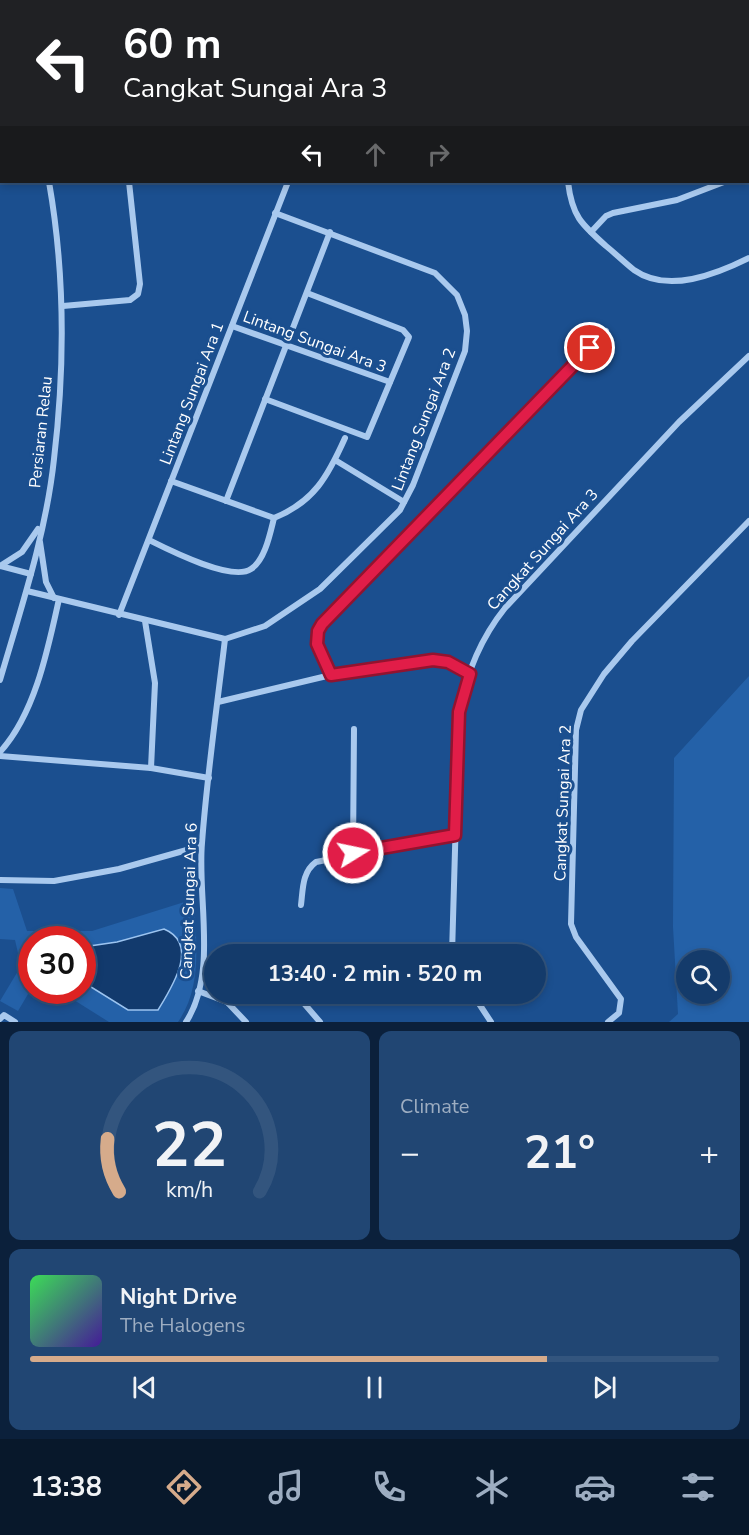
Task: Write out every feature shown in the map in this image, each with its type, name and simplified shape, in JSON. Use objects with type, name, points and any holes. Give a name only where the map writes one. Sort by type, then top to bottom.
[{"type":"street","name":"Persiaran Relau","points":[[0,680],[27,591],[54,460],[63,306],[49,183]]},
{"type":"street","points":[[63,306],[130,300],[138,294],[140,284],[129,183]]},
{"type":"street","name":"Lintang Sungai Ara 1","points":[[119,615],[288,183]]},
{"type":"street","points":[[568,183],[571,206],[591,232],[636,272],[664,280],[696,279],[724,270],[749,258]]},
{"type":"street","points":[[591,232],[606,216],[613,213],[677,200],[721,183]]},
{"type":"street","name":"Lintang Sungai Ara 2","points":[[225,639],[265,626],[304,601],[328,581],[404,502],[465,351],[467,331],[465,315],[457,295],[435,273],[275,213]]},
{"type":"street","points":[[226,501],[330,232]]},
{"type":"street","points":[[265,399],[367,437],[371,434],[409,337],[408,333],[307,293]]},
{"type":"street","name":"Lintang Sungai Ara 3","points":[[232,326],[390,382]]},
{"type":"street","points":[[331,675],[317,644],[318,631],[322,624],[606,331]]},
{"type":"street","name":"Cangkat Sungai Ara 3","points":[[452,944],[459,712],[470,674],[489,628],[504,608],[679,422],[749,356]]},
{"type":"street","points":[[171,481],[274,518],[296,510],[316,489],[335,460],[345,438]]},
{"type":"street","points":[[335,460],[404,502]]},
{"type":"street","points":[[149,540],[224,571],[241,574],[253,568],[267,544],[274,518]]},
{"type":"street","name":"Cangkat Sungai Ara 2","points":[[608,1022],[619,1013],[621,999],[576,937],[571,924],[576,730],[581,710],[591,690],[632,641],[749,521]]},
{"type":"street","points":[[0,566],[22,552],[41,523]]},
{"type":"street","points":[[0,752],[15,735],[27,711],[57,599],[46,582],[39,536]]},
{"type":"street","points":[[0,566],[31,574]]},
{"type":"street","points":[[27,591],[225,639]]},
{"type":"street","points":[[146,621],[155,683],[151,768]]},
{"type":"street","name":"Cangkat Sungai Ara 6","points":[[186,1022],[195,1009],[202,970],[201,846],[225,639]]},
{"type":"street","points":[[218,702],[331,675],[433,660],[448,662],[470,674]]},
{"type":"street","points":[[353,853],[354,729]]},
{"type":"street","points":[[0,756],[151,768],[209,778]]},
{"type":"street","points":[[301,906],[305,875],[309,867],[324,859],[455,835]]},
{"type":"street","points":[[0,880],[54,881],[119,869],[201,846]]},
{"type":"street","points":[[198,991],[227,1002],[246,1022]]},
{"type":"street","points":[[304,1004],[320,1022]]},
{"type":"street","points":[[479,1004],[491,1022]]},
{"type":"street","points":[[0,1019],[4,1015],[15,1022]]},
{"type":"shaded area","points":[[749,676],[749,1022],[669,1022],[678,1014],[677,1004],[730,1004],[730,950],[676,950],[676,979],[673,927],[674,758]]},
{"type":"shaded area","points":[[0,888],[13,889],[25,926],[18,926],[18,953],[15,940],[0,939]]},
{"type":"shaded area","points":[[194,899],[195,978],[186,1008],[178,1022],[109,1022],[80,1004],[96,1004],[96,930]]},
{"type":"shaded area","points":[[164,929],[175,936],[182,955],[180,966],[158,1010],[128,1010],[96,990],[96,945],[117,942]]},
{"type":"shaded area","points":[[18,971],[18,1004],[22,1004],[18,1011],[0,1001]]},
{"type":"route","points":[[353,853],[455,835],[459,712],[470,674],[442,660],[424,660],[331,675],[317,644],[318,631],[349,595],[465,480],[590,348]]}]
